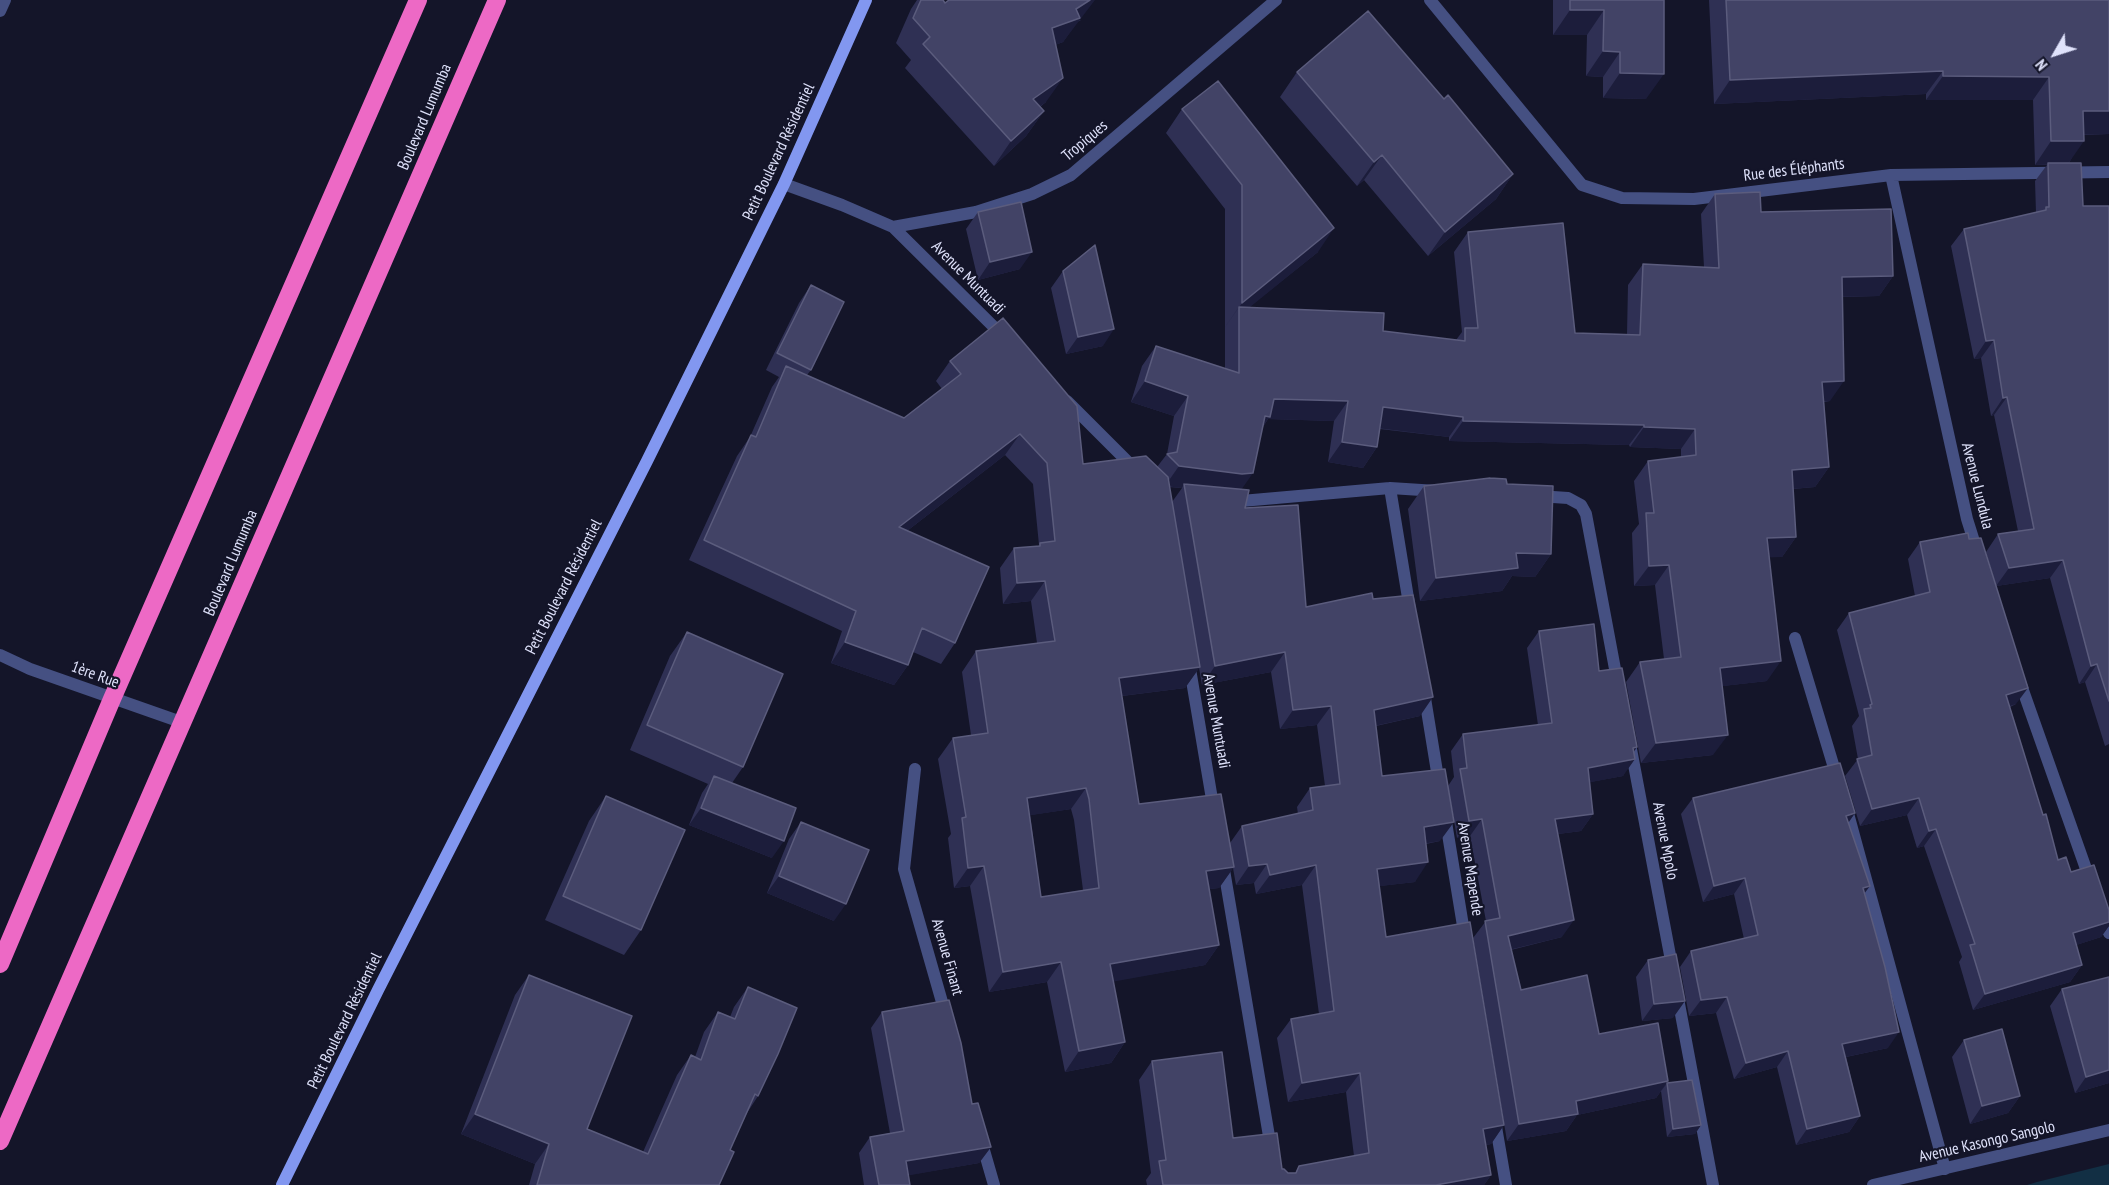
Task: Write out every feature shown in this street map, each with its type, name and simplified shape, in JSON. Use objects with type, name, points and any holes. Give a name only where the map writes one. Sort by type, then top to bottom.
[{"type":"highway","points":[[0,964],[112,699],[418,0]]},
{"type":"highway","name":"Boulevard Lumumba","points":[[0,1141],[497,0]]},
{"type":"street","points":[[0,11],[5,0]]},
{"type":"street","name":"Petit Boulevard Résidentiel","points":[[282,1185],[378,990],[653,450],[784,184],[866,0]]},
{"type":"street","name":"Tropiques","points":[[893,226],[976,212],[1032,194],[1071,175],[1276,0]]},
{"type":"street","name":"Rue des Éléphants","points":[[1430,0],[1582,185],[1622,198],[1694,199],[1891,175],[2109,172]]},
{"type":"street","name":"Avenue Lundula","points":[[1891,175],[1967,519],[1983,571]]},
{"type":"street","points":[[784,184],[893,226]]},
{"type":"street","name":"Avenue Muntuadi","points":[[893,226],[1010,344]]},
{"type":"street","points":[[1060,394],[1144,478]]},
{"type":"street","points":[[1217,501],[1228,502],[1390,488],[1449,492]]},
{"type":"street","points":[[1390,488],[1412,618]]},
{"type":"street","points":[[1521,495],[1568,498],[1581,505],[1586,514],[1621,697]]},
{"type":"street","points":[[1796,638],[1860,853],[1945,1169]]},
{"type":"street","name":"Avenue Muntuadi","points":[[1186,647],[1216,822]]},
{"type":"street","name":"1ère Rue","points":[[0,655],[30,669],[181,722]]},
{"type":"street","points":[[2015,668],[2109,933]]},
{"type":"street","name":"Avenue Mapende","points":[[1422,677],[1466,949]]},
{"type":"street","name":"Avenue Mpolo","points":[[1627,732],[1713,1185]]},
{"type":"street","name":"Avenue Finant","points":[[915,769],[904,869],[949,1027]]},
{"type":"street","points":[[1222,857],[1274,1162]]},
{"type":"street","points":[[1494,1114],[1506,1185]]},
{"type":"street","points":[[978,1128],[994,1185]]},
{"type":"street","name":"Avenue Kasongo Sangolo","points":[[1873,1185],[2109,1130]]},
{"type":"water","points":[[2109,1164],[2109,1185],[2027,1185],[2037,1182]]},
{"type":"building","points":[[921,0],[943,0],[945,3],[949,0],[1090,0],[1076,9],[1080,18],[1052,28],[1063,78],[1033,99],[1044,111],[1011,141],[923,44],[930,37],[913,18]]},
{"type":"building","points":[[1570,0],[1664,0],[1664,74],[1620,73],[1620,52],[1603,51],[1604,10],[1570,10]]},
{"type":"building","points":[[1726,0],[2109,0],[2109,111],[2083,111],[2084,141],[2051,141],[2049,77],[1943,76],[1943,71],[1730,80]]},
{"type":"building","points":[[1368,11],[1444,99],[1448,95],[1513,174],[1445,232],[1382,155],[1374,162],[1297,72]]},
{"type":"building","points":[[1218,81],[1334,228],[1242,303],[1242,185],[1182,109]]},
{"type":"building","points":[[2048,163],[2081,163],[2083,206],[2109,206],[2109,701],[2097,664],[2091,666],[2063,560],[2009,568],[1998,534],[2034,529],[2007,397],[2003,398],[1994,340],[1986,341],[1964,229],[2046,210],[2046,207],[2049,207]]},
{"type":"building","points":[[1760,192],[1761,212],[1891,209],[1893,276],[1842,277],[1844,381],[1822,382],[1829,467],[1792,470],[1796,537],[1767,538],[1781,661],[1720,668],[1728,735],[1656,743],[1640,662],[1681,657],[1669,565],[1649,566],[1646,513],[1654,513],[1648,461],[1696,455],[1695,429],[1644,427],[1644,425],[1463,421],[1463,417],[1383,407],[1377,447],[1342,442],[1348,401],[1274,399],[1270,417],[1265,416],[1253,473],[1242,474],[1179,466],[1167,454],[1177,452],[1188,396],[1145,381],[1156,346],[1239,373],[1239,307],[1384,313],[1383,331],[1465,341],[1465,328],[1478,328],[1468,232],[1563,223],[1575,333],[1640,335],[1643,264],[1719,268],[1715,194]]},
{"type":"building","points":[[1021,202],[1032,252],[990,262],[978,212]]},
{"type":"building","points":[[1095,245],[1114,329],[1078,337],[1063,271]]},
{"type":"building","points":[[811,285],[844,302],[811,370],[777,353]]},
{"type":"building","points":[[1003,318],[1077,406],[1083,464],[1146,456],[1168,477],[1200,667],[1119,678],[1139,804],[1221,794],[1234,867],[1206,871],[1219,945],[1110,964],[1125,1042],[1079,1051],[1061,962],[1003,972],[984,866],[968,868],[962,818],[966,817],[953,738],[988,733],[976,651],[1055,641],[1045,581],[1017,583],[1014,548],[1040,546],[1040,543],[1055,541],[1047,463],[1020,434],[899,527],[989,567],[955,643],[922,628],[908,665],[845,642],[856,611],[704,540],[751,435],[756,437],[786,366],[904,418],[961,374],[950,361]],"holes":[[[1086,788],[1099,888],[1041,897],[1027,798]]]},
{"type":"building","points":[[1490,478],[1506,479],[1507,484],[1553,486],[1551,554],[1516,553],[1518,568],[1436,578],[1424,486]]},
{"type":"building","points":[[1184,484],[1249,490],[1245,508],[1298,505],[1306,607],[1372,593],[1373,599],[1413,595],[1433,697],[1374,710],[1382,776],[1445,769],[1454,822],[1424,827],[1428,862],[1377,869],[1386,937],[1470,922],[1504,1125],[1483,1129],[1491,1175],[1436,1185],[1163,1185],[1159,1161],[1166,1160],[1152,1061],[1222,1052],[1233,1138],[1277,1133],[1282,1169],[1288,1173],[1296,1173],[1299,1166],[1369,1153],[1360,1073],[1302,1083],[1291,1019],[1334,1011],[1316,865],[1270,875],[1267,864],[1249,866],[1242,826],[1313,810],[1310,788],[1340,784],[1331,706],[1293,710],[1285,652],[1215,666]]},
{"type":"building","points":[[1968,533],[1969,539],[1981,538],[2028,688],[2006,695],[2043,815],[2046,814],[2058,860],[2066,857],[2071,872],[2094,865],[2109,910],[2109,922],[2073,933],[2082,965],[1985,994],[1970,945],[1975,944],[1936,829],[1929,831],[1919,798],[1872,809],[1857,759],[1872,755],[1864,709],[1871,708],[1872,704],[1849,613],[1930,592],[1920,542]]},
{"type":"building","points":[[1594,624],[1599,671],[1622,668],[1637,747],[1633,748],[1635,759],[1588,768],[1593,814],[1555,819],[1574,920],[1508,936],[1521,990],[1587,975],[1599,1034],[1658,1023],[1668,1081],[1576,1101],[1578,1114],[1519,1124],[1485,921],[1500,918],[1482,819],[1469,821],[1460,769],[1467,768],[1463,734],[1552,723],[1539,631]]},
{"type":"building","points":[[687,632],[783,674],[743,767],[647,725]]},
{"type":"building","points":[[1840,763],[1855,813],[1846,816],[1870,886],[1863,888],[1885,967],[1899,1032],[1842,1044],[1860,1116],[1807,1129],[1788,1051],[1746,1063],[1727,997],[1701,1000],[1691,951],[1758,935],[1745,878],[1714,886],[1693,798]]},
{"type":"building","points":[[714,776],[796,808],[784,841],[701,808]]},
{"type":"building","points":[[606,796],[685,830],[641,930],[563,896]]},
{"type":"building","points":[[801,822],[869,850],[846,904],[779,876]]},
{"type":"building","points":[[1676,954],[1685,1001],[1654,1004],[1648,960]]},
{"type":"building","points":[[529,975],[632,1016],[587,1129],[648,1154],[691,1055],[701,1060],[718,1012],[735,1019],[748,987],[797,1008],[778,1054],[758,1096],[755,1094],[730,1150],[734,1152],[719,1185],[537,1185],[549,1144],[475,1114]]},
{"type":"building","points":[[2109,977],[2109,1070],[2086,1077],[2062,989]]},
{"type":"building","points":[[949,1000],[961,1043],[972,1104],[978,1103],[991,1147],[906,1161],[910,1185],[879,1185],[870,1137],[904,1131],[882,1012]]},
{"type":"building","points":[[2002,1029],[2020,1096],[1982,1106],[1964,1040]]},
{"type":"building","points":[[1692,1080],[1701,1125],[1673,1129],[1667,1083]]}]
